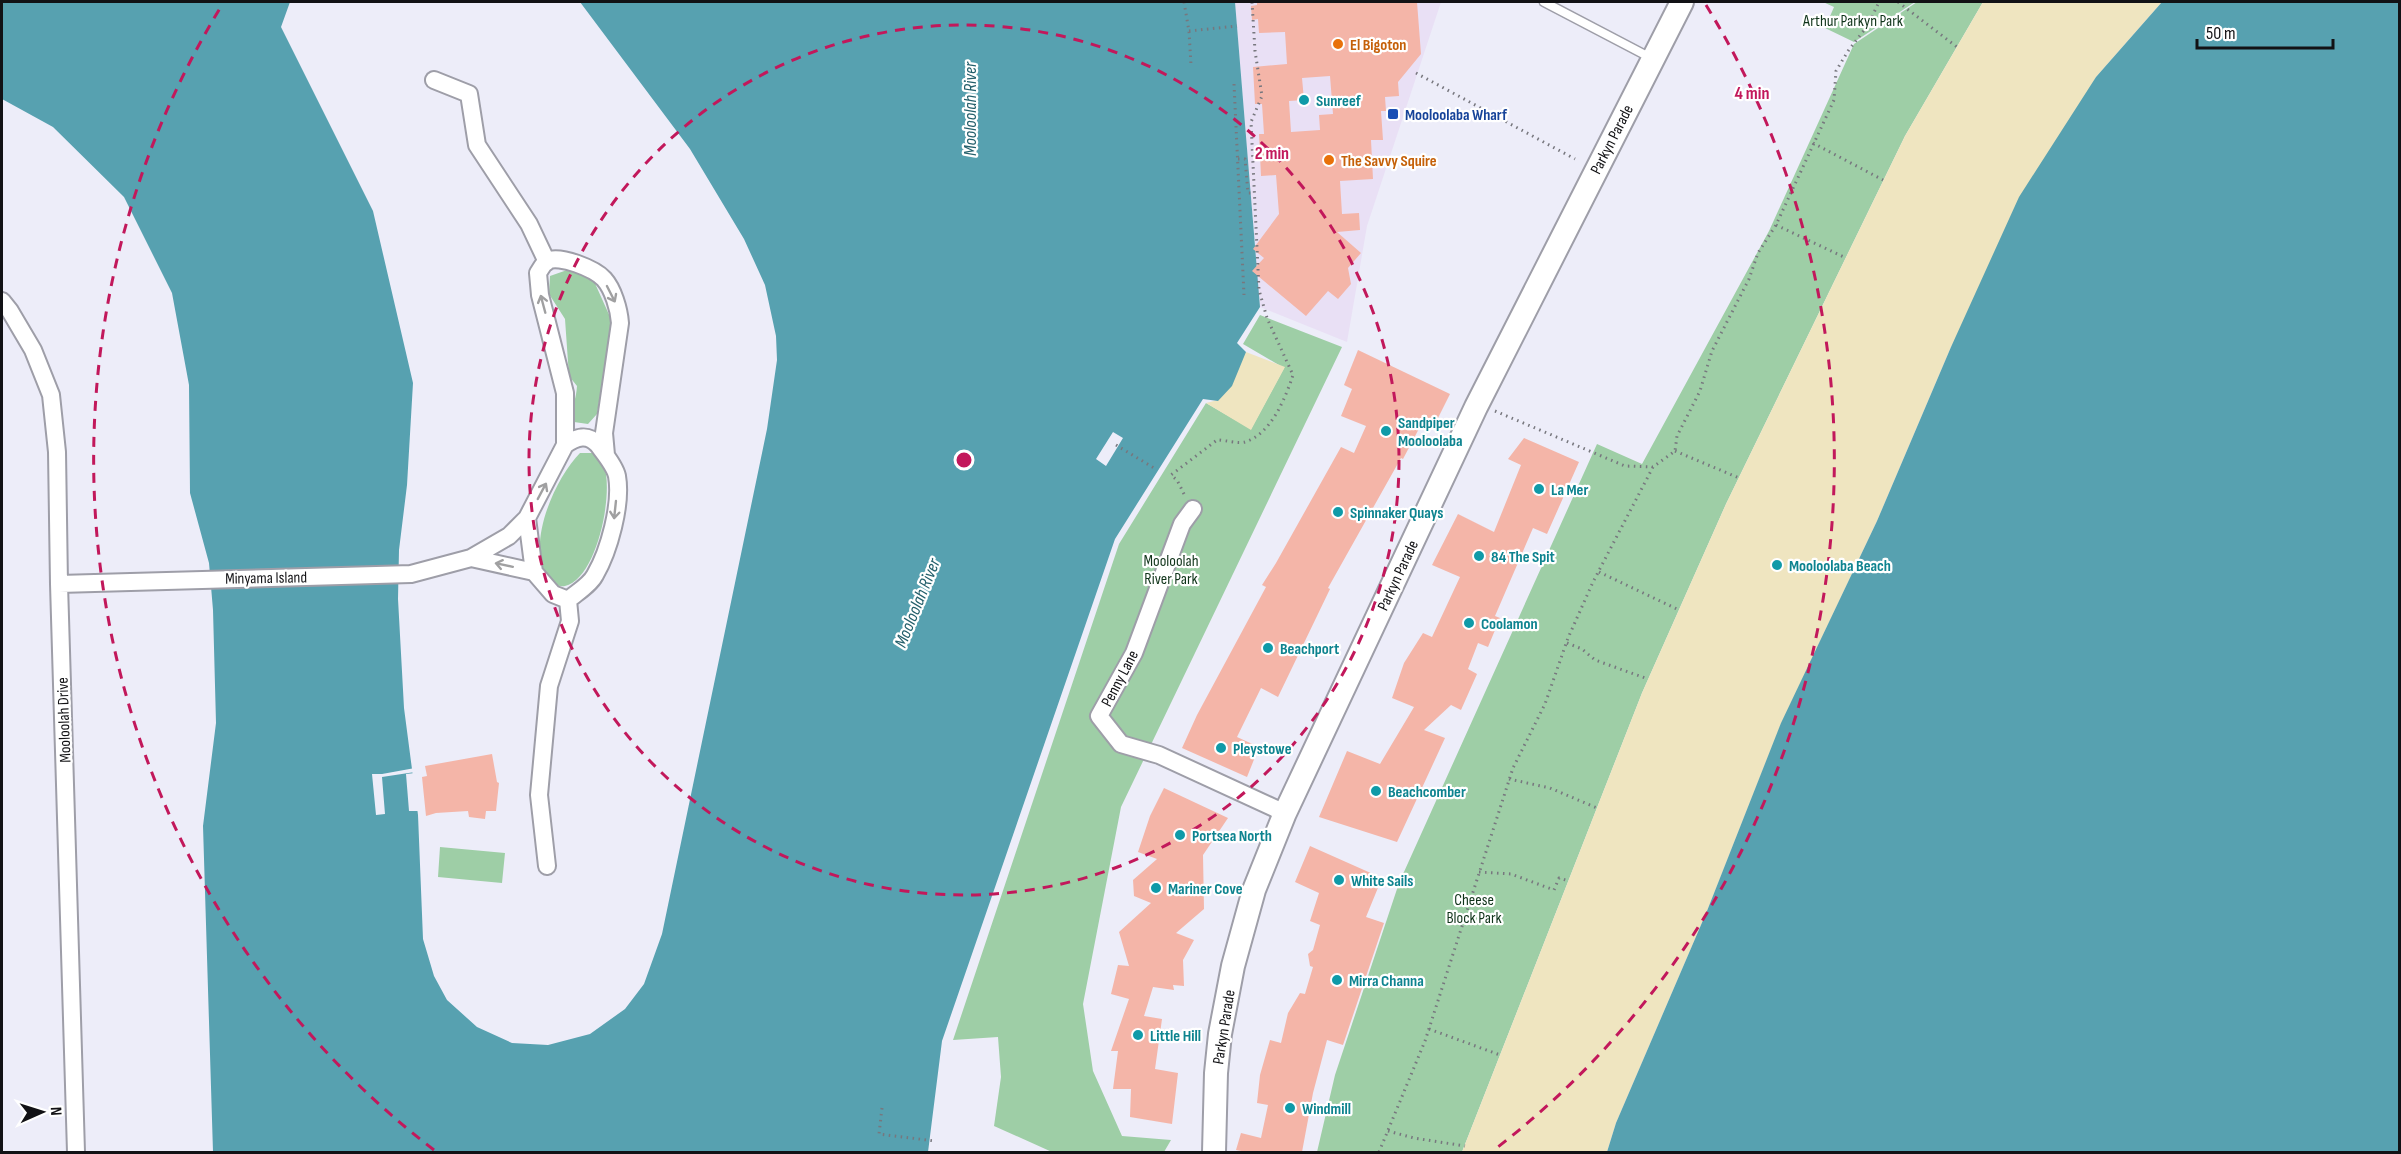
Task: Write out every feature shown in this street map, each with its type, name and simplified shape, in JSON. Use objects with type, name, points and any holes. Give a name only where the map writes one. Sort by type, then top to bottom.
[{"type":"street","name":"Parkyn Parade","points":[[1214,1152],[1216,1073],[1220,1034],[1233,966],[1254,890],[1285,813],[1476,407],[1682,2]]},
{"type":"street","points":[[434,80],[469,94],[477,145],[530,224],[547,261],[555,259],[578,263],[603,278],[619,309],[620,323],[604,434],[606,454]]},
{"type":"street","name":"Minyama Island","points":[[59,584],[411,574],[471,558],[509,536],[527,518],[566,445],[566,393],[540,295],[538,273],[547,261]]},
{"type":"street","name":"Mooloolah Drive","points":[[2,301],[33,350],[51,395],[57,452],[76,1152]]},
{"type":"street","points":[[566,445],[575,437],[583,436],[594,440],[606,454],[617,475],[616,512],[607,551],[594,578],[568,600]]},
{"type":"street","name":"Penny Lane","points":[[1192,509],[1182,524],[1134,653],[1099,716],[1121,744],[1159,755],[1285,813]]},
{"type":"street","points":[[527,518],[534,572],[553,594],[568,600]]},
{"type":"street","name":"Minyama Island","points":[[471,558],[534,572]]},
{"type":"street","points":[[547,866],[540,795],[549,686],[570,621],[568,600]]},
{"type":"street","name":"Parkyn Parade","points":[[1198,1152],[1216,1073]]},
{"type":"lane","points":[[1544,2],[1653,59]]},
{"type":"path","points":[[1184,2],[1191,65]]},
{"type":"path","points":[[1192,509],[1177,480],[1171,475],[1217,440],[1245,442],[1270,426],[1287,394],[1293,375],[1267,318],[1259,290],[1251,122],[1262,96],[1255,51],[1252,2]]},
{"type":"path","points":[[1380,1152],[1429,1029],[1509,779],[1545,704],[1567,643],[1598,571],[1653,467],[1675,451],[1677,436],[1700,391],[1712,351],[1749,279],[1758,253],[1776,225],[1834,100],[1836,71],[1868,25],[1879,2]]},
{"type":"path","points":[[1898,2],[1957,47]]},
{"type":"path","points":[[1189,31],[1237,26]]},
{"type":"path","points":[[1416,73],[1575,159]]},
{"type":"path","points":[[1234,84],[1244,295]]},
{"type":"path","points":[[1813,143],[1883,180]]},
{"type":"path","points":[[1238,159],[1245,159],[1248,193],[1251,193]]},
{"type":"path","points":[[1776,225],[1846,258]]},
{"type":"path","points":[[1476,407],[1499,412],[1625,466],[1653,467]]},
{"type":"path","points":[[1116,445],[1154,468]]},
{"type":"path","points":[[1675,451],[1739,478]]},
{"type":"path","points":[[1598,571],[1679,610]]},
{"type":"path","points":[[1567,643],[1582,649],[1595,660],[1648,679]]},
{"type":"path","points":[[1509,779],[1550,788],[1597,808]]},
{"type":"path","points":[[1479,872],[1511,874],[1554,890],[1559,878],[1569,881]]},
{"type":"path","points":[[1429,1029],[1500,1055]]},
{"type":"path","points":[[882,1108],[879,1134],[935,1141]]},
{"type":"path","points":[[1388,1131],[1414,1138],[1465,1146]]},
{"type":"shaded area","points":[[1235,2],[1441,2],[1367,226],[1347,342],[1260,307]]},
{"type":"green space","name":"Arthur Parkyn Park","points":[[1823,2],[1915,2],[1854,42],[1825,28],[1834,7]]},
{"type":"green space","name":"Cheese Block Park","points":[[1917,2],[1983,2],[1905,136],[1726,504],[1642,693],[1462,1152],[1317,1152],[1335,1075],[1399,883],[1597,444],[1642,464],[1769,231],[1854,44]]},
{"type":"green space","points":[[570,269],[593,279],[611,319],[597,414],[588,424],[574,422],[573,407],[577,386],[569,376],[565,319],[549,294],[550,276]]},
{"type":"green space","name":"Mooloolah River Park","points":[[1260,315],[1342,347],[1121,807],[1083,1004],[1093,1071],[1122,1136],[1171,1140],[1164,1152],[1052,1152],[994,1126],[1001,1077],[998,1037],[953,1040],[1119,544],[1206,403],[1251,429],[1284,368],[1243,344]]},
{"type":"green space","points":[[580,453],[592,453],[601,461],[607,479],[607,495],[600,534],[586,568],[576,580],[560,586],[549,579],[542,565],[541,532],[553,495],[570,464]]},
{"type":"green space","points":[[440,847],[505,853],[502,883],[438,877]]},
{"type":"sand","name":"Mooloolaba Beach","points":[[1983,2],[2162,2],[2096,77],[1951,347],[1877,521],[1781,724],[1707,911],[1616,1123],[1607,1152],[1462,1152],[1642,693],[1726,504],[1905,136]]},
{"type":"sand","points":[[1246,352],[1285,367],[1251,430],[1206,403],[1218,400]]},
{"type":"water","name":"Mooloolah River","points":[[2,2],[290,2],[281,27],[373,211],[413,383],[407,485],[399,550],[398,599],[404,708],[418,815],[423,939],[434,976],[447,1000],[477,1027],[512,1043],[548,1045],[590,1034],[625,1009],[644,984],[662,934],[767,429],[777,360],[776,336],[765,285],[744,239],[690,149],[580,2],[1235,2],[1260,307],[1237,343],[1246,352],[1232,386],[1218,401],[1203,399],[1115,539],[942,1041],[928,1152],[213,1152],[203,826],[216,723],[213,610],[209,563],[190,493],[189,385],[172,293],[124,197],[53,127],[2,99]]},
{"type":"water","points":[[2162,2],[2399,2],[2399,1152],[1607,1152],[1616,1123],[1707,911],[1781,723],[1877,521],[1951,347],[2019,197],[2096,77]]},
{"type":"pier","points":[[1113,432],[1123,438],[1106,466],[1096,459]]},
{"type":"pier","points":[[415,768],[415,772],[382,777],[385,814],[376,815],[372,774]]},
{"type":"pier","points":[[415,773],[420,811],[409,811],[406,774]]},
{"type":"building","points":[[1257,2],[1417,2],[1421,54],[1398,82],[1399,96],[1385,97],[1386,111],[1381,111],[1383,140],[1371,140],[1373,179],[1340,181],[1342,214],[1359,213],[1360,230],[1337,232],[1361,253],[1348,268],[1351,284],[1338,299],[1328,291],[1306,316],[1252,271],[1264,258],[1253,249],[1279,214],[1276,175],[1261,176],[1259,134],[1264,134],[1262,104],[1255,104],[1253,67],[1287,64],[1285,32],[1259,33],[1258,19],[1252,20],[1251,6],[1257,5]],"holes":[[[1330,76],[1333,114],[1319,115],[1320,130],[1291,132],[1289,101],[1304,100],[1302,78]]]},
{"type":"building","points":[[1358,350],[1450,394],[1434,426],[1423,421],[1403,459],[1401,458],[1328,588],[1330,589],[1278,697],[1261,688],[1237,737],[1259,747],[1247,777],[1182,748],[1197,715],[1266,587],[1262,585],[1341,447],[1354,453],[1366,426],[1341,416],[1352,389],[1344,385]]},
{"type":"building","points":[[1524,438],[1579,462],[1547,534],[1533,528],[1495,616],[1500,618],[1488,647],[1478,643],[1468,669],[1477,674],[1461,710],[1451,705],[1424,730],[1445,738],[1397,842],[1319,817],[1347,751],[1380,764],[1414,707],[1392,698],[1404,663],[1423,633],[1432,637],[1460,577],[1432,565],[1458,514],[1494,532],[1521,465],[1508,459]]},
{"type":"building","points":[[492,754],[499,783],[496,811],[486,811],[485,819],[469,817],[468,811],[426,816],[422,777],[427,776],[425,766]]},
{"type":"building","points":[[1164,788],[1228,818],[1203,855],[1204,909],[1176,933],[1194,940],[1183,960],[1184,986],[1173,985],[1174,990],[1153,987],[1144,1016],[1162,1019],[1155,1069],[1178,1073],[1172,1124],[1130,1117],[1131,1089],[1113,1089],[1118,1051],[1111,1051],[1129,999],[1111,994],[1118,965],[1129,966],[1119,932],[1151,903],[1134,896],[1133,880],[1157,859],[1138,852],[1150,816]]},
{"type":"building","points":[[1310,846],[1382,878],[1366,917],[1384,923],[1343,1045],[1327,1040],[1313,1093],[1302,1152],[1236,1150],[1241,1133],[1261,1138],[1268,1105],[1257,1103],[1260,1075],[1270,1040],[1281,1043],[1288,1013],[1300,993],[1305,994],[1313,967],[1310,966],[1308,954],[1313,950],[1320,925],[1310,921],[1319,893],[1295,882]]},
{"type":"place","name":"El Bigoton","points":[[1338,44]]},
{"type":"place","name":"Sunreef","points":[[1304,100]]},
{"type":"place","name":"Mooloolaba Wharf","points":[[1393,114]]},
{"type":"place","name":"The Savvy Squire","points":[[1329,160]]},
{"type":"place","name":"Sandpiper Mooloolaba","points":[[1386,431]]},
{"type":"place","name":"La Mer","points":[[1539,489]]},
{"type":"place","name":"Spinnaker Quays","points":[[1338,512]]},
{"type":"place","name":"84 The Spit","points":[[1479,556]]},
{"type":"place","name":"Mooloolaba Beach","points":[[1777,565]]},
{"type":"place","name":"Coolamon","points":[[1469,623]]},
{"type":"place","name":"Beachport","points":[[1268,648]]},
{"type":"place","name":"Pleystowe","points":[[1221,748]]},
{"type":"place","name":"Beachcomber","points":[[1376,791]]},
{"type":"place","name":"Portsea North","points":[[1180,835]]},
{"type":"place","name":"White Sails","points":[[1339,880]]},
{"type":"place","name":"Mariner Cove","points":[[1156,888]]},
{"type":"place","name":"Mirra Channa","points":[[1337,980]]},
{"type":"place","name":"Little Hill","points":[[1138,1035]]},
{"type":"place","name":"Windmill","points":[[1290,1108]]}]
